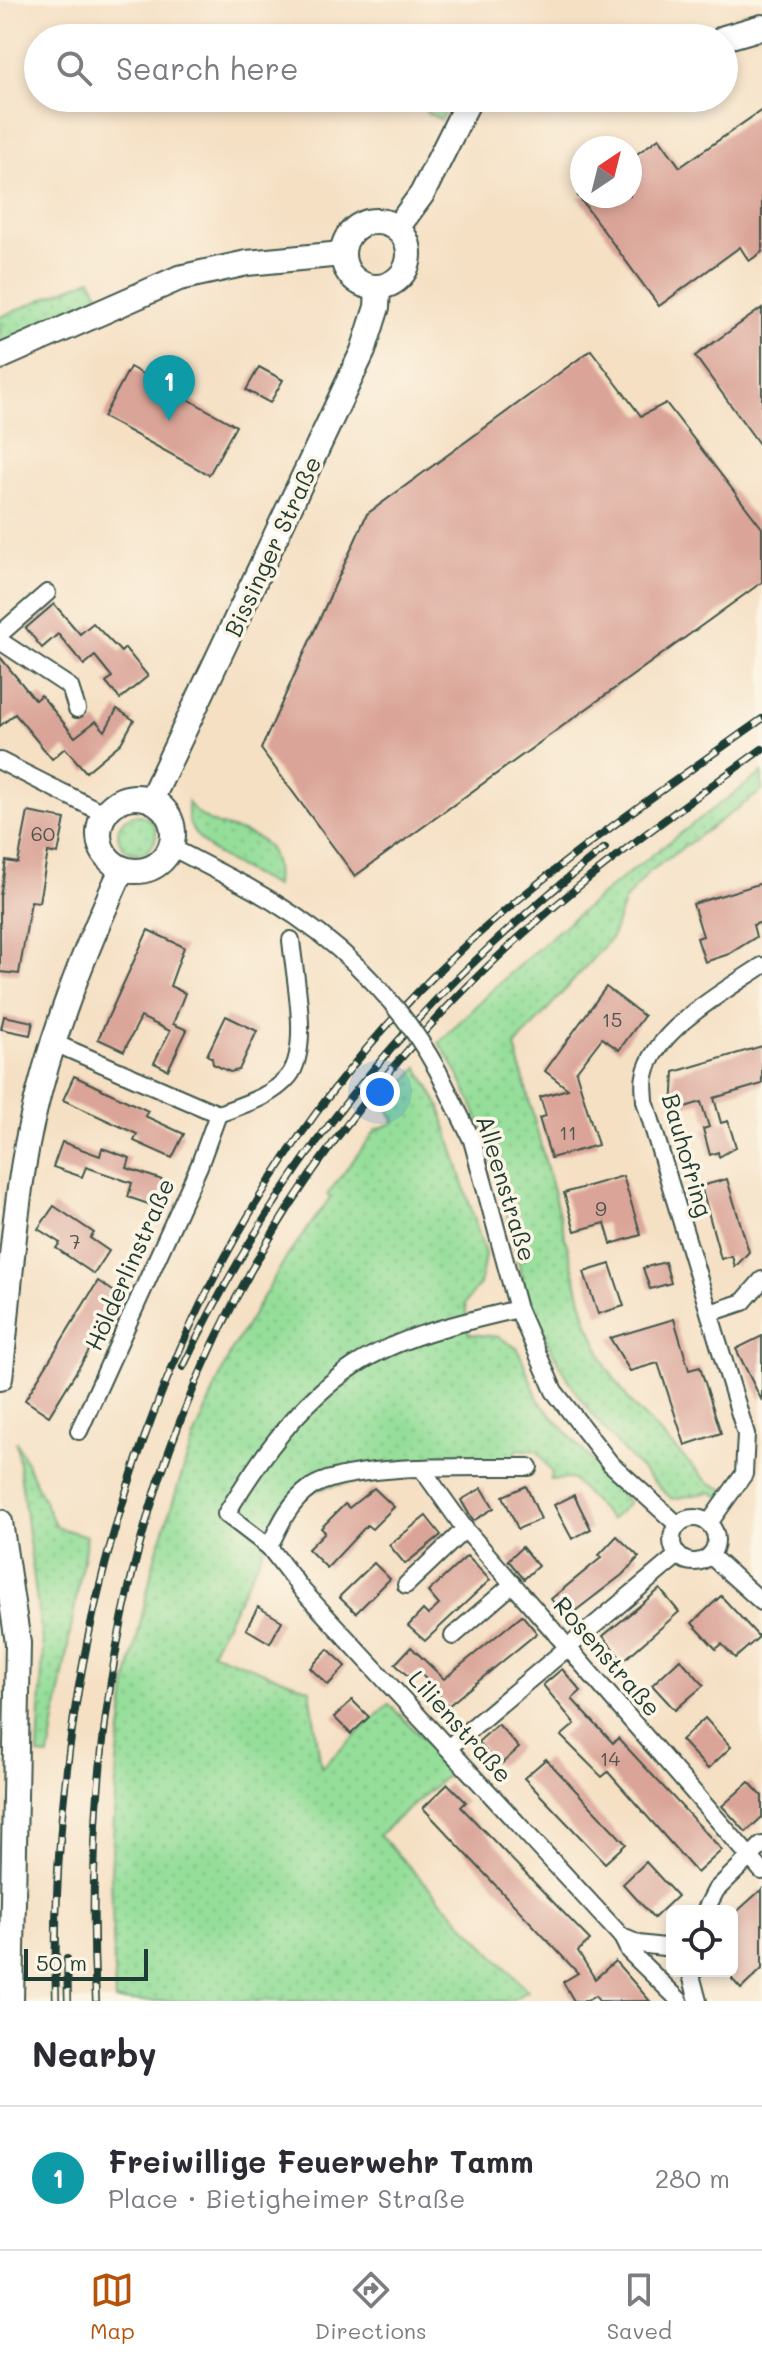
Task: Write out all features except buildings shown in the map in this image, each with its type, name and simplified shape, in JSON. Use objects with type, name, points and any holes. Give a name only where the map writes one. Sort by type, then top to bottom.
[{"type":"main road","points":[[738,34],[762,27]]},
{"type":"main road","points":[[397,228],[422,194],[463,112]]},
{"type":"main road","points":[[365,222],[386,222],[397,228],[409,250],[406,267],[395,281],[378,287],[357,282],[344,265],[342,254],[348,234],[365,222]]},
{"type":"main road","points":[[0,357],[179,278],[247,263],[342,254]]},
{"type":"main road","name":"Bissinger Straße","points":[[151,800],[363,351],[377,307],[378,287]]},
{"type":"main road","points":[[131,797],[151,800],[172,825],[171,847],[156,865],[145,870],[122,869],[111,862],[99,839],[105,814],[112,806],[131,797]]},
{"type":"main road","points":[[0,1378],[30,1128],[52,1042],[88,942],[122,869]]},
{"type":"main road","points":[[0,1522],[18,1643],[8,1685],[11,2001]]},
{"type":"street","points":[[0,634],[47,593]]},
{"type":"street","points":[[0,641],[70,687],[77,709]]},
{"type":"street","points":[[0,761],[105,814]]},
{"type":"street","name":"Alleenstraße","points":[[171,847],[246,886],[320,931],[385,993],[438,1071],[472,1140],[518,1309],[537,1357],[576,1422],[610,1463],[678,1525]]},
{"type":"street","points":[[52,1042],[218,1114],[277,1087],[290,1075],[299,1057],[300,1035],[291,940]]},
{"type":"street","name":"Bauhofring","points":[[709,1523],[739,1486],[748,1453],[746,1434],[645,1101],[644,1076],[654,1051],[679,1025],[762,966]]},
{"type":"street","name":"Hölderlinstraße","points":[[79,1431],[199,1166],[218,1114]]},
{"type":"street","points":[[710,1313],[743,1302],[762,1280]]},
{"type":"street","name":"Lilienstraße","points":[[518,1309],[422,1334],[355,1366],[297,1414],[257,1464],[226,1514],[269,1547],[302,1590],[622,1937],[629,1951],[680,2001]]},
{"type":"street","points":[[269,1547],[286,1510],[312,1486],[352,1475],[422,1469],[529,1467]]},
{"type":"street","name":"Rosenstraße","points":[[422,1469],[465,1529],[762,1871]]},
{"type":"street","points":[[690,1518],[709,1523],[717,1538],[711,1556],[694,1563],[678,1555],[672,1538],[678,1525],[690,1518]]},
{"type":"street","points":[[406,1585],[465,1529]]},
{"type":"street","points":[[448,1748],[678,1555]]},
{"type":"street","points":[[711,1556],[762,1602]]},
{"type":"street","points":[[453,1636],[513,1584]]},
{"type":"street","points":[[708,1905],[716,1890],[762,1845]]},
{"type":"street","points":[[622,1937],[639,1944],[666,1947]]},
{"type":"street","points":[[692,1977],[698,2001]]},
{"type":"green space","points":[[426,112],[445,112],[441,120]]},
{"type":"green space","points":[[91,279],[103,301],[0,348],[0,317]]},
{"type":"green space","points":[[762,773],[762,791],[649,872],[625,900],[612,937],[515,1046],[586,1318],[606,1366],[633,1406],[708,1482],[727,1491],[723,1498],[711,1492],[672,1499],[606,1431],[554,1355],[525,1288],[483,1134],[464,1087],[439,1043],[515,969],[594,900]]},
{"type":"green space","points":[[188,802],[200,815],[258,839],[268,848],[274,863],[275,886],[228,862],[207,846],[190,825]]},
{"type":"green space","points":[[137,815],[151,820],[156,834],[151,848],[137,853],[123,848],[118,834],[123,820]]},
{"type":"green space","points":[[418,1067],[440,1107],[485,1254],[480,1284],[465,1304],[469,1334],[499,1337],[518,1349],[539,1401],[629,1503],[611,1520],[572,1479],[550,1480],[552,1473],[537,1451],[518,1449],[510,1462],[443,1462],[293,1495],[274,1519],[259,1559],[211,1652],[310,1689],[321,1768],[389,1704],[453,1770],[379,1835],[528,1991],[510,2001],[115,2001],[111,1872],[117,1763],[127,1683],[155,1557],[192,1443],[230,1353],[286,1258],[330,1198],[327,1195],[376,1130],[395,1122],[386,1104]]},
{"type":"green space","points":[[16,1441],[56,1527],[87,1536],[49,1756],[38,1755],[43,1649]]},
{"type":"railway","points":[[56,2001],[59,1857],[74,1715],[103,1575],[144,1438],[199,1307],[269,1183],[352,1067],[450,960],[562,864],[762,719]]},
{"type":"railway","points":[[96,2001],[95,1847],[108,1700],[136,1558],[180,1422],[239,1293],[314,1170],[405,1053],[513,943],[572,891],[762,749]]},
{"type":"railway","points":[[183,1367],[223,1289],[266,1216],[363,1082],[417,1020],[475,961],[538,903],[605,848]]},
{"type":"railway","points":[[67,1959],[68,2001]]},
{"type":"place","name":"Freiwillige Feuerwehr Tamm","points":[[169,421]]}]
